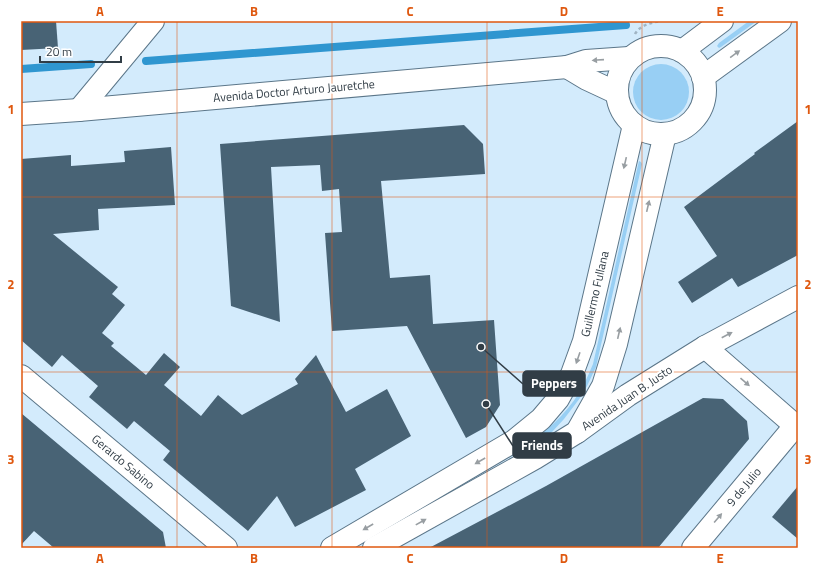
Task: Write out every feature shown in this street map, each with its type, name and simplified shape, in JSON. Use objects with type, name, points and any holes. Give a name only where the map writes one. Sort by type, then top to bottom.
[{"type":"main road","points":[[79,110],[153,21]]},
{"type":"main road","points":[[629,58],[620,71],[616,85],[617,100],[624,114],[634,125],[648,133],[665,134],[680,130],[693,121],[702,108],[706,92],[703,77],[696,62],[682,50],[722,21]]},
{"type":"main road","points":[[703,77],[780,21]]},
{"type":"main road","name":"Avenida Doctor Arturo Jauretche","points":[[21,114],[567,67],[586,61],[629,58],[641,50],[654,46],[669,46],[682,50]]},
{"type":"main road","points":[[567,67],[586,80],[616,93]]},
{"type":"main road","name":"Guillermo Fullana","points":[[332,548],[514,441],[541,419],[558,399],[572,374],[584,341],[634,125]]},
{"type":"main road","points":[[577,432],[603,386],[616,344],[665,134]]},
{"type":"main road","name":"Avenida Juan B. Justo","points":[[374,548],[535,458],[577,432],[628,395],[705,347],[798,297]]},
{"type":"main road","points":[[705,347],[797,427]]},
{"type":"main road","name":"Gerardo Sabino","points":[[21,376],[226,548]]},
{"type":"main road","name":"9 de Julio","points":[[693,548],[797,427]]},
{"type":"shaded area","points":[[749,21],[757,21],[721,47],[719,48],[717,46],[719,43]]},
{"type":"shaded area","points":[[661,64],[672,66],[681,72],[687,81],[689,92],[687,103],[681,112],[672,118],[661,120],[650,118],[641,112],[635,103],[633,92],[635,81],[641,72],[650,66]]},
{"type":"shaded area","points":[[639,161],[642,164],[596,367],[580,398],[564,419],[552,432],[530,447],[529,446],[531,443],[554,423],[574,401],[593,364]]},
{"type":"building","points":[[21,21],[56,21],[58,48],[21,50]]},
{"type":"building","points":[[798,121],[798,255],[738,287],[732,278],[692,303],[678,282],[717,256],[684,207]]},
{"type":"building","points":[[464,125],[483,144],[485,174],[381,181],[390,278],[430,275],[433,324],[494,320],[500,405],[486,427],[466,438],[407,326],[332,331],[325,233],[342,232],[339,189],[322,191],[320,165],[271,167],[280,322],[231,306],[220,144]]},
{"type":"building","points":[[171,147],[175,205],[98,209],[99,230],[53,234],[118,287],[112,294],[125,305],[102,333],[114,343],[111,346],[146,375],[164,353],[180,367],[164,385],[201,416],[218,395],[242,415],[298,384],[295,379],[316,355],[346,412],[387,389],[411,436],[355,469],[366,490],[295,527],[277,496],[248,531],[163,460],[170,451],[134,421],[127,429],[89,397],[98,386],[62,355],[52,367],[21,340],[21,159],[71,155],[71,166],[125,162],[124,151]]},
{"type":"building","points":[[703,398],[723,399],[747,421],[749,439],[658,548],[429,548],[546,486]]},
{"type":"building","points":[[21,413],[163,532],[166,548],[54,548],[34,531],[21,545]]},
{"type":"building","points":[[798,486],[798,539],[772,517]]},
{"type":"waterway","points":[[146,61],[626,25]]},
{"type":"waterway","points":[[21,69],[91,64]]},
{"type":"place","name":"Peppers","points":[[481,347]]},
{"type":"place","name":"Friends","points":[[486,404]]}]
